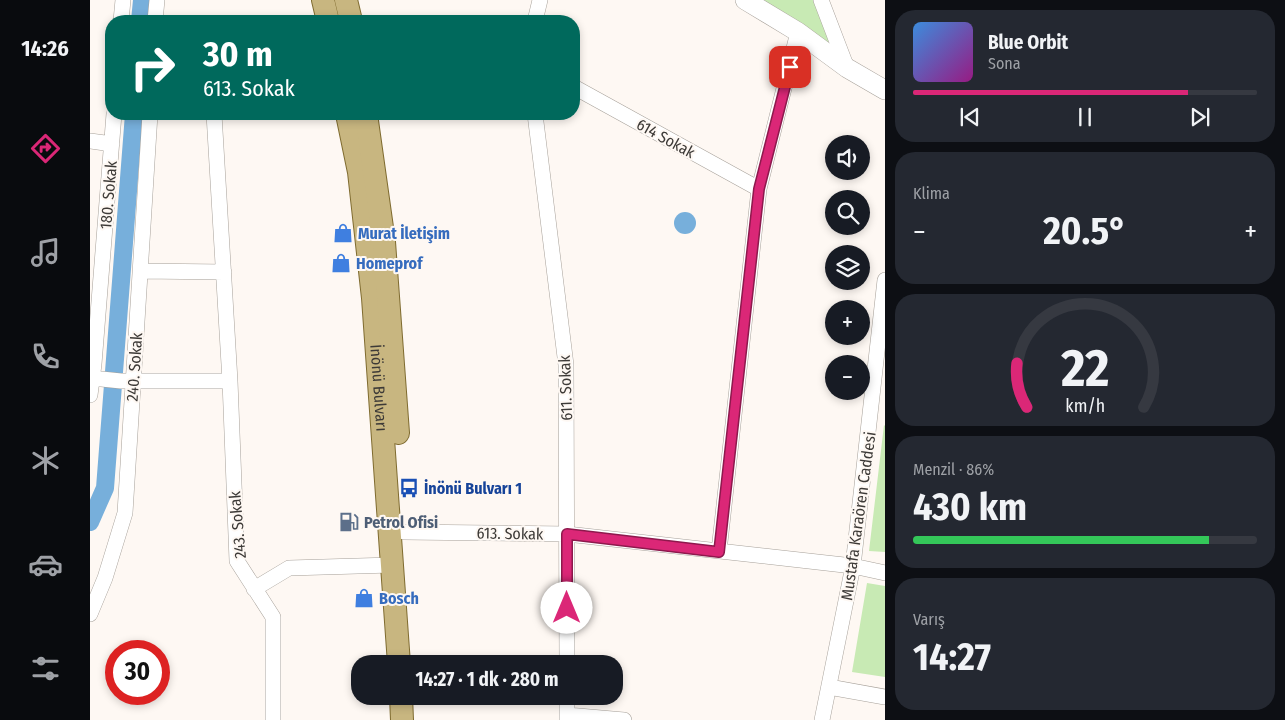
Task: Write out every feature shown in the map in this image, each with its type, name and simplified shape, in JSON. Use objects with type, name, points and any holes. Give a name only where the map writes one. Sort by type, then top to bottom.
[{"type":"main road","points":[[323,0],[327,15]]},
{"type":"main road","points":[[346,0],[350,15]]},
{"type":"main road","name":"İnönü Bulvarı","points":[[347,120],[359,172],[392,454],[404,532],[411,655]]},
{"type":"main road","name":"İnönü Bulvarı","points":[[367,120],[384,242],[392,454],[392,565],[398,655]]},
{"type":"main road","points":[[401,705],[402,720]]},
{"type":"main road","points":[[413,705],[414,720]]},
{"type":"street","points":[[122,15],[123,0]]},
{"type":"street","points":[[156,15],[157,0]]},
{"type":"street","points":[[536,15],[540,0]]},
{"type":"street","points":[[745,0],[798,32],[847,68],[885,90]]},
{"type":"street","points":[[821,0],[847,68]]},
{"type":"street","points":[[719,552],[759,189],[798,32]]},
{"type":"street","name":"614 Sokak","points":[[580,90],[759,189]]},
{"type":"street","name":"180. Sokak","points":[[90,395],[94,371],[114,120]]},
{"type":"street","name":"240. Sokak","points":[[90,614],[105,578],[124,513],[127,380],[141,271],[150,120]]},
{"type":"street","name":"243. Sokak","points":[[214,120],[230,381],[237,560],[273,618],[273,720]]},
{"type":"street","name":"611. Sokak","points":[[536,120],[566,365],[567,655]]},
{"type":"street","points":[[90,141],[112,144]]},
{"type":"street","points":[[141,271],[224,272]]},
{"type":"street","name":"Mustafa Karaören Caddesi","points":[[822,720],[854,566],[878,411],[885,280]]},
{"type":"street","points":[[94,371],[127,380],[230,381]]},
{"type":"street","name":"613. Sokak","points":[[404,532],[567,534],[854,566],[885,573]]},
{"type":"street","points":[[254,588],[289,568],[392,565]]},
{"type":"street","points":[[829,687],[885,697]]},
{"type":"street","points":[[567,705],[567,718],[624,720]]},
{"type":"green space","points":[[745,0],[821,0],[847,68]]},
{"type":"green space","points":[[885,426],[885,552],[869,551]]},
{"type":"green space","points":[[867,583],[885,586],[885,677],[852,672]]},
{"type":"water","points":[[685,212],[693,215],[696,223],[693,231],[685,234],[677,231],[674,223],[677,215]]},
{"type":"waterway","points":[[141,15],[142,0]]},
{"type":"waterway","points":[[90,522],[105,488],[134,120]]},
{"type":"place","name":"Murat İletişim","points":[[343,233]]},
{"type":"place","name":"Homeprof","points":[[341,263]]},
{"type":"place","name":"İnönü Bulvarı 1","points":[[409,488]]},
{"type":"place","name":"Petrol Ofisi","points":[[349,522]]},
{"type":"place","name":"Bosch","points":[[364,598]]},
{"type":"route","points":[[567,608],[567,534],[719,552],[759,189],[790,67]]}]
